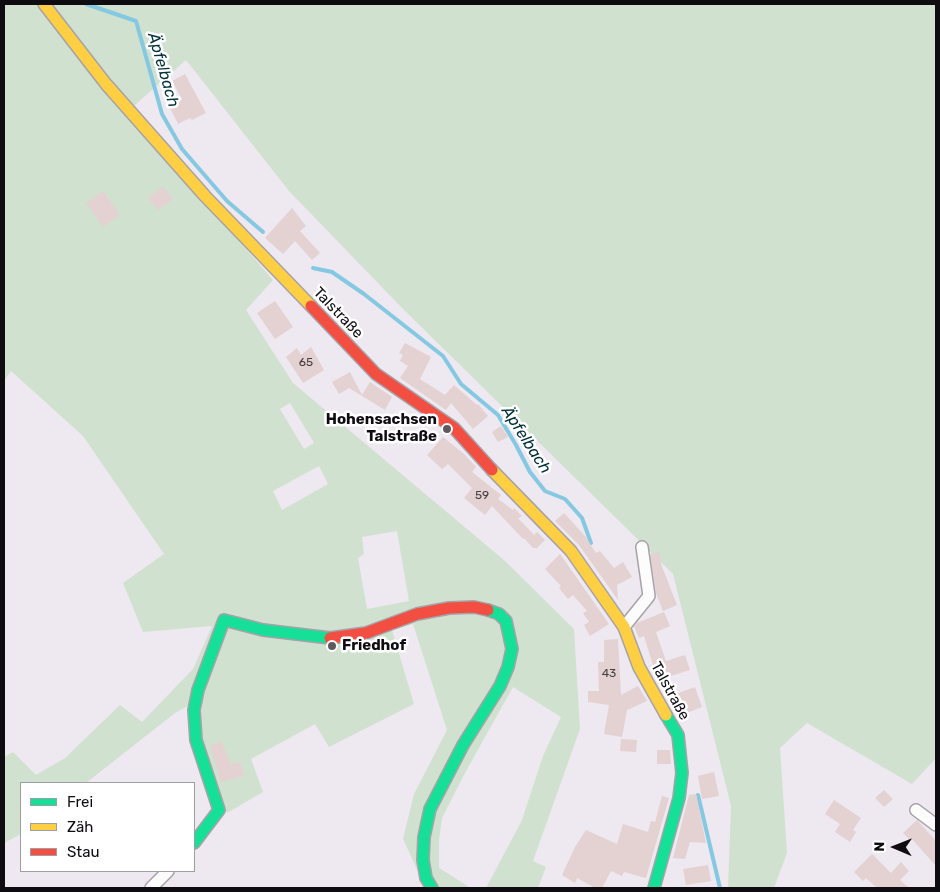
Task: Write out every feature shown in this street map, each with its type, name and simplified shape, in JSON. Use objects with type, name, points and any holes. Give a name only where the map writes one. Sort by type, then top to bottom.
[{"type":"street","name":"Talstraße","points":[[44,4],[106,84],[199,188],[376,374],[454,428],[509,488],[571,550],[624,627],[639,667],[678,735],[682,773],[679,798],[654,888]]},
{"type":"street","points":[[624,627],[649,596],[642,547]]},
{"type":"street","points":[[195,842],[219,810],[196,740],[194,710],[198,690],[224,620],[263,630],[327,639],[366,633],[417,614],[449,608],[474,607],[485,609],[499,614],[506,621],[512,649],[508,668],[500,686],[463,745],[430,809],[424,837],[423,860],[426,878],[432,888]]},
{"type":"street","points":[[916,810],[936,825]]},
{"type":"street","points":[[152,888],[167,872]]},
{"type":"green space","points":[[4,4],[936,4],[936,758],[912,784],[807,723],[780,748],[787,853],[774,888],[728,888],[731,806],[673,574],[403,309],[289,191],[186,60],[127,112],[273,280],[246,310],[293,383],[504,560],[574,629],[580,729],[533,861],[546,867],[538,888],[486,888],[522,820],[543,756],[561,717],[513,687],[442,818],[439,840],[439,868],[471,888],[428,888],[420,876],[403,839],[414,794],[447,730],[413,624],[392,630],[414,704],[329,747],[315,724],[251,759],[263,792],[227,813],[200,741],[202,698],[175,713],[87,782],[20,782],[20,835],[4,843],[4,757],[13,752],[36,775],[65,758],[120,705],[142,722],[193,669],[212,626],[143,632],[123,583],[164,554],[83,436],[11,371],[4,381]],"holes":[[[290,403],[314,443],[304,449],[280,409]],[[319,466],[328,484],[282,510],[273,491]],[[397,531],[409,601],[367,609],[358,558],[364,554],[362,537]]]},
{"type":"building","points":[[185,74],[206,113],[178,124],[169,106],[182,99],[172,81]]},
{"type":"building","points":[[163,186],[173,199],[158,210],[148,198]]},
{"type":"building","points":[[103,191],[120,215],[103,227],[86,203]]},
{"type":"building","points":[[292,208],[306,226],[300,231],[320,253],[312,260],[295,241],[283,254],[265,238]]},
{"type":"building","points":[[275,301],[293,327],[275,339],[257,313]]},
{"type":"building","points":[[405,343],[431,357],[420,379],[445,395],[454,385],[478,404],[488,416],[473,429],[451,403],[446,410],[400,378],[408,366],[400,361],[403,355],[399,353]]},
{"type":"building","points":[[311,347],[324,370],[303,383],[286,357],[297,348],[301,355]]},
{"type":"building","points":[[350,372],[362,395],[370,382],[392,397],[385,410],[349,388],[339,394],[332,382]]},
{"type":"building","points":[[501,426],[508,437],[498,442],[492,432]]},
{"type":"building","points":[[443,437],[464,454],[476,467],[472,472],[501,495],[498,499],[513,510],[514,508],[522,516],[518,518],[534,535],[537,532],[545,540],[537,548],[533,548],[523,539],[492,506],[485,515],[464,498],[472,488],[448,464],[442,469],[427,455]]},
{"type":"building","points":[[564,513],[585,536],[596,553],[600,551],[614,568],[623,562],[632,577],[617,585],[618,600],[579,545],[555,521]]},
{"type":"building","points":[[660,552],[661,564],[677,605],[663,611],[656,593],[650,554]]},
{"type":"building","points":[[560,554],[609,624],[590,636],[584,625],[589,622],[583,613],[587,611],[573,595],[568,599],[559,588],[561,586],[545,569]]},
{"type":"building","points":[[664,612],[670,626],[656,632],[666,661],[685,655],[690,670],[658,680],[650,666],[653,665],[644,636],[639,638],[634,626]]},
{"type":"building","points":[[618,639],[621,695],[638,686],[647,701],[627,710],[622,737],[604,734],[609,705],[588,702],[588,691],[599,691],[598,662],[604,662],[604,640]]},
{"type":"building","points":[[695,687],[702,707],[684,714],[676,694]]},
{"type":"building","points":[[621,739],[637,740],[636,752],[620,751]]},
{"type":"building","points":[[221,741],[231,764],[240,762],[244,776],[221,782],[210,746]]},
{"type":"building","points":[[657,750],[670,750],[671,764],[657,764]]},
{"type":"building","points":[[714,772],[719,796],[702,799],[698,776]]},
{"type":"building","points":[[884,790],[893,799],[884,807],[875,798]]},
{"type":"building","points":[[696,794],[706,843],[690,842],[685,859],[673,858],[689,795]]},
{"type":"building","points":[[662,796],[669,798],[646,878],[624,872],[622,876],[611,871],[602,888],[595,888],[577,878],[575,883],[562,875],[575,847],[586,830],[617,844],[623,824],[648,832],[651,821],[655,822]]},
{"type":"building","points":[[834,800],[861,818],[853,830],[856,832],[850,842],[835,832],[840,824],[825,814]]},
{"type":"building","points":[[917,820],[936,841],[936,866],[912,839],[910,840],[903,833]]},
{"type":"building","points":[[872,854],[891,873],[901,862],[909,871],[900,880],[909,888],[877,888],[866,878],[863,881],[854,872]]},
{"type":"building","points":[[708,865],[711,881],[686,885],[683,869]]},
{"type":"waterway","name":"Äpfelbach","points":[[86,4],[136,21],[162,114],[182,149],[227,201],[263,232]]},
{"type":"waterway","name":"Äpfelbach","points":[[313,268],[332,272],[364,294],[443,356],[461,384],[498,415],[530,472],[545,491],[565,499],[582,518],[591,543]]},
{"type":"waterway","name":"Äpfelbach","points":[[698,795],[720,888]]},
{"type":"traffic: fast","points":[[432,888],[426,878],[423,860],[424,837],[430,809],[463,745],[500,686],[508,667],[512,649],[506,621],[499,614],[488,610]]},
{"type":"traffic: fast","points":[[195,842],[219,810],[196,740],[194,710],[198,690],[224,620],[263,630],[330,638]]},
{"type":"traffic: fast","points":[[654,888],[679,798],[682,773],[678,735],[666,715]]},
{"type":"traffic: slow","points":[[44,4],[106,84],[205,196],[311,306]]},
{"type":"traffic: slow","points":[[492,470],[571,551],[624,627],[639,667],[666,715]]},
{"type":"traffic: jam","points":[[311,306],[376,374],[454,428],[492,470]]},
{"type":"traffic: jam","points":[[330,638],[366,633],[417,614],[449,608],[474,607],[488,610]]},
{"type":"place","name":"Hohensachsen Talstraße","points":[[447,429]]},
{"type":"place","name":"Friedhof","points":[[332,646]]}]
